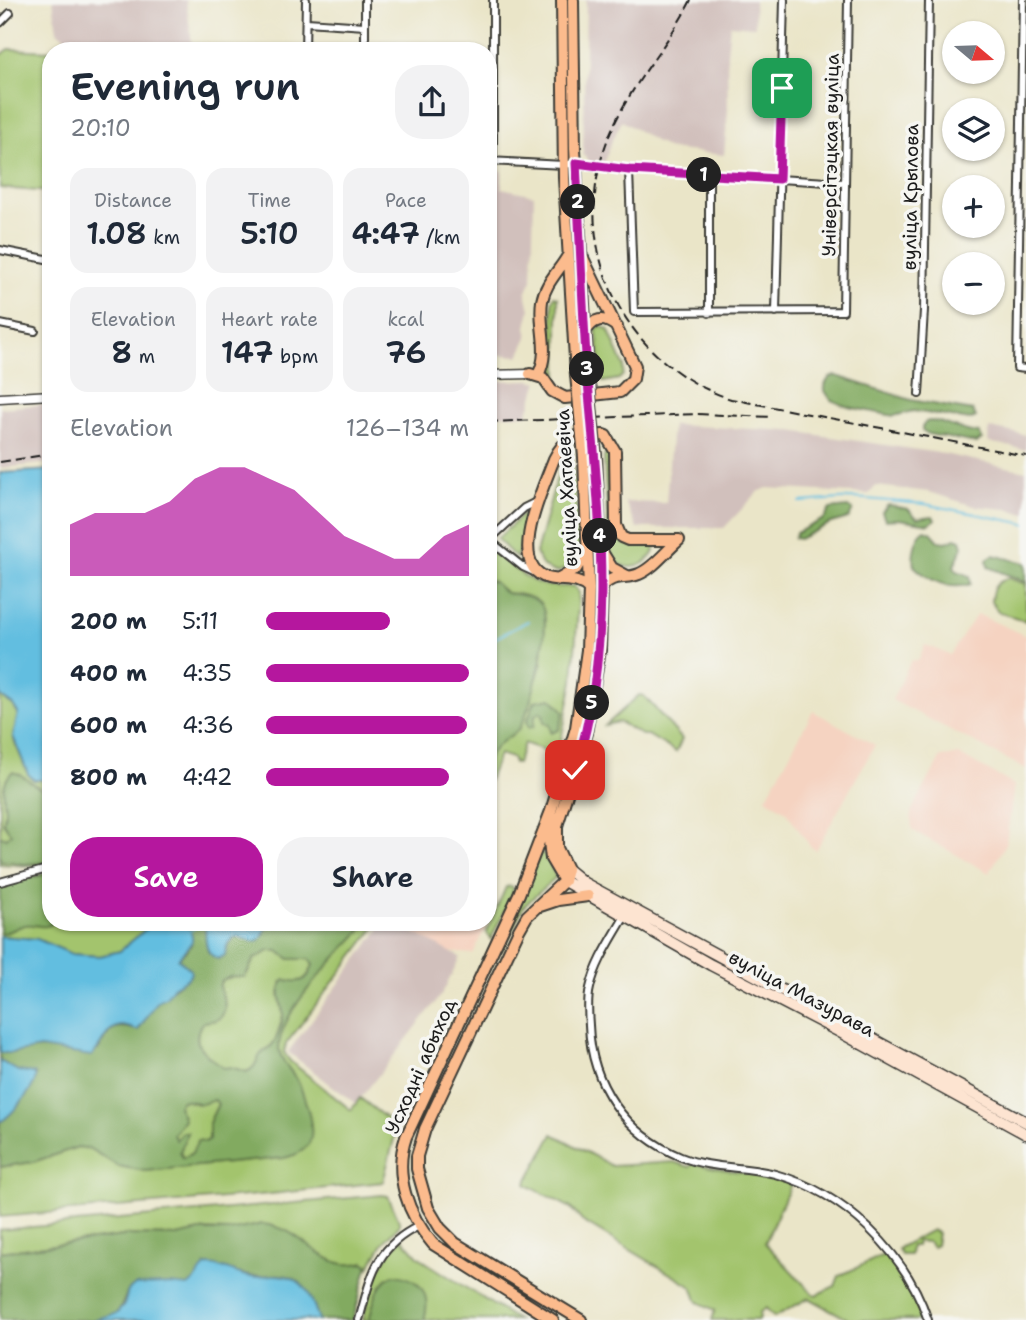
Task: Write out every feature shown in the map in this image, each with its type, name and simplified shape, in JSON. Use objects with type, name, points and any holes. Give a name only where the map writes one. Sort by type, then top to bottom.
[{"type":"main road","name":"вуліца Хатаевіча","points":[[562,0],[570,164],[580,254],[584,333],[582,374],[589,589],[587,650],[576,728],[551,811],[548,848],[554,866],[565,875]]},
{"type":"main road","name":"вуліца Хатаевіча","points":[[565,875],[558,852],[557,826],[592,709],[600,650],[602,587],[596,456],[570,303],[567,257],[573,0]]},
{"type":"main road","points":[[567,257],[545,290],[542,303],[544,353],[534,374],[552,391],[565,398],[620,391],[631,382],[635,370],[617,327],[580,254]]},
{"type":"main road","points":[[542,303],[550,290],[558,287],[565,290],[570,303]]},
{"type":"main road","points":[[584,333],[592,322],[598,319],[610,321],[617,327]]},
{"type":"main road","points":[[589,589],[578,582],[557,580],[538,573],[529,562],[527,548],[554,459],[570,438],[607,436],[614,452],[618,533],[628,540],[679,540],[642,573],[611,579],[602,587]]},
{"type":"main road","points":[[601,548],[612,568],[626,576]]},
{"type":"main road","points":[[557,580],[576,569],[588,549]]},
{"type":"main road","name":"Усходні абыход","points":[[551,811],[523,885],[403,1145],[400,1163],[402,1179],[419,1226],[433,1244],[553,1320]]},
{"type":"main road","name":"вуліца Мазурава","points":[[565,875],[588,896],[627,911],[1026,1122]]},
{"type":"main road","name":"вуліца Мазурава","points":[[565,875],[584,883],[710,965],[838,1031],[1026,1134]]},
{"type":"main road","name":"Усходні абыход","points":[[565,875],[523,922],[425,1129],[417,1156],[419,1182],[428,1208],[447,1236],[581,1320]]},
{"type":"main road","points":[[531,911],[558,900],[588,896]]},
{"type":"main road","points":[[487,964],[500,970]]},
{"type":"street","points":[[306,0],[306,42]]},
{"type":"street","points":[[365,0],[365,42]]},
{"type":"street","points":[[492,42],[493,0]]},
{"type":"street","points":[[629,170],[633,311],[776,312],[784,0]]},
{"type":"street","name":"Універсітэцкая вуліца","points":[[776,312],[843,311],[848,0]]},
{"type":"street","name":"вуліца Крылова","points":[[919,394],[924,310],[929,0]]},
{"type":"street","points":[[1023,0],[1017,368],[1026,369]]},
{"type":"street","points":[[0,23],[10,13]]},
{"type":"street","points":[[307,22],[365,26]]},
{"type":"street","points":[[497,161],[844,183]]},
{"type":"street","points":[[709,175],[709,313]]},
{"type":"street","points":[[0,250],[42,258]]},
{"type":"street","points":[[0,324],[35,331]]},
{"type":"street","points":[[497,374],[534,374]]},
{"type":"street","points":[[0,398],[42,396]]},
{"type":"street","points":[[497,533],[524,508],[540,500]]},
{"type":"street","points":[[497,547],[523,567],[538,573]]},
{"type":"street","points":[[0,881],[42,871]]},
{"type":"street","points":[[627,911],[589,990],[590,1041],[594,1061],[619,1112],[640,1134],[683,1157],[708,1165],[778,1175],[838,1205],[888,1248],[917,1293],[928,1320]]},
{"type":"street","points":[[359,1320],[369,1283],[382,1256],[396,1238],[419,1226]]},
{"type":"shaded area","points":[[53,0],[186,0],[192,42],[71,42],[57,31]]},
{"type":"shaded area","points":[[586,0],[754,0],[755,27],[730,25],[724,155],[668,149],[622,121],[604,164],[591,163],[583,155]]},
{"type":"shaded area","points":[[497,170],[502,170],[502,188],[534,195],[532,280],[526,292],[530,310],[526,327],[528,337],[519,356],[497,355]]},
{"type":"shaded area","points":[[497,381],[538,382],[527,415],[497,415]]},
{"type":"shaded area","points":[[42,405],[42,464],[0,468],[0,408]]},
{"type":"shaded area","points":[[672,425],[791,431],[939,453],[1026,471],[1026,514],[974,506],[929,492],[876,486],[869,494],[767,488],[758,492],[724,528],[637,528],[625,502],[666,503]]},
{"type":"shaded area","points":[[989,428],[1026,435],[1026,450],[988,442]]},
{"type":"shaded area","points":[[977,614],[1026,636],[1026,769],[892,700],[911,660],[918,661],[925,645],[950,655]]},
{"type":"shaded area","points":[[813,711],[875,745],[816,850],[810,846],[786,811],[766,798]]},
{"type":"shaded area","points":[[960,755],[1014,785],[1006,844],[989,873],[912,830],[911,812],[941,757]]},
{"type":"shaded area","points":[[378,931],[410,931],[460,957],[442,994],[356,1104],[288,1052]]},
{"type":"shaded area","points":[[416,931],[484,931],[473,954],[448,952],[414,937]]},
{"type":"green space","points":[[9,49],[42,51],[42,191],[0,188],[0,56]]},
{"type":"green space","points":[[554,296],[558,297],[558,383],[553,369]]},
{"type":"green space","points":[[600,326],[608,329],[624,366],[623,375],[619,379],[603,382],[596,329]]},
{"type":"green space","points":[[837,376],[911,400],[973,411],[976,417],[970,420],[913,411],[894,416],[848,407],[831,400],[825,391],[827,380]]},
{"type":"green space","points":[[930,421],[979,433],[982,439],[976,443],[928,434],[922,427]]},
{"type":"green space","points":[[572,451],[580,549],[571,565],[555,572],[543,567],[536,553],[561,463],[567,453]]},
{"type":"green space","points":[[608,451],[615,535],[656,545],[648,560],[634,567],[618,563],[608,545],[604,457]]},
{"type":"green space","points":[[888,505],[908,509],[917,518],[933,516],[935,520],[929,524],[899,519],[885,520],[882,512]]},
{"type":"green space","points":[[848,507],[853,510],[849,518],[831,523],[799,539],[794,538],[796,533],[824,519],[830,509]]},
{"type":"green space","points":[[523,514],[530,515],[516,558],[497,539]]},
{"type":"green space","points":[[925,530],[931,532],[939,541],[946,542],[956,538],[961,540],[963,546],[954,566],[957,571],[970,576],[971,584],[956,586],[941,583],[914,566],[915,546]]},
{"type":"green space","points":[[497,550],[532,581],[555,586],[574,586],[579,593],[573,681],[559,750],[552,753],[524,743],[517,764],[512,758],[499,754],[497,759],[497,745],[519,728],[542,662],[544,616],[537,601],[506,593],[497,586]]},
{"type":"green space","points":[[993,555],[1026,563],[1026,582],[988,567],[987,559]]},
{"type":"green space","points":[[1008,578],[1026,584],[1026,621],[999,612],[991,602],[995,587]]},
{"type":"green space","points":[[497,585],[506,593],[537,601],[544,614],[545,629],[535,686],[524,719],[515,733],[498,745]]},
{"type":"green space","points":[[639,695],[644,696],[682,739],[676,752],[619,722],[606,725]]},
{"type":"green space","points":[[0,696],[13,705],[18,713],[14,740],[28,774],[34,780],[42,780],[42,865],[0,864]]},
{"type":"green space","points":[[551,698],[564,711],[559,730],[551,733],[550,725],[544,722],[540,712],[535,715],[534,726],[529,728],[527,722],[535,701]]},
{"type":"green space","points":[[12,772],[17,773],[42,789],[42,863],[24,864],[0,860],[0,835],[6,838],[11,834],[3,823],[4,786]]},
{"type":"green space","points":[[540,852],[546,855],[556,877],[524,906],[501,952],[535,857]]},
{"type":"green space","points":[[42,874],[42,931],[143,931],[120,951],[100,956],[72,954],[37,939],[0,936],[0,883]]},
{"type":"green space","points":[[42,875],[42,926],[26,925],[0,933],[0,885]]},
{"type":"green space","points":[[512,886],[514,890],[497,926],[497,907],[506,887]]},
{"type":"green space","points":[[191,931],[206,931],[208,952],[218,959],[225,955],[230,942],[238,936],[264,934],[265,931],[361,931],[315,980],[282,1031],[280,1052],[283,1061],[299,1083],[310,1120],[311,1135],[307,1147],[284,1158],[145,1171],[118,1166],[90,1149],[78,1147],[33,1162],[0,1167],[0,1122],[22,1101],[36,1075],[18,1071],[0,1061],[0,1053],[40,1048],[98,1050],[110,1032],[117,1027],[138,1030],[155,1004],[190,976],[190,969],[178,959],[191,945]],"holes":[[[269,951],[278,951],[290,959],[309,959],[313,965],[311,971],[303,980],[285,980],[282,984],[280,993],[283,1017],[280,1030],[254,1067],[246,1072],[231,1067],[223,1068],[201,1049],[197,1037],[202,1023],[216,1020],[224,1012],[219,987],[221,981],[230,977],[245,977],[254,959]],[[185,1100],[202,1104],[215,1100],[218,1104],[209,1123],[209,1139],[206,1142],[198,1140],[192,1153],[183,1158],[180,1152],[187,1133],[182,1132],[176,1140],[173,1135],[184,1119],[178,1106]]]},
{"type":"green space","points":[[360,931],[372,931],[286,1044],[284,1052],[290,1061],[351,1110],[360,1098],[395,1125],[396,1131],[383,1182],[0,1217],[0,1167],[33,1162],[78,1147],[90,1149],[118,1166],[145,1171],[284,1158],[301,1151],[309,1141],[311,1127],[300,1087],[283,1060],[279,1047],[282,1031],[290,1014],[329,963]]},
{"type":"green space","points":[[486,931],[495,931],[491,939]]},
{"type":"green space","points":[[269,951],[278,951],[290,959],[309,959],[313,965],[300,982],[282,982],[279,993],[283,1015],[277,1036],[273,1044],[262,1053],[255,1067],[246,1072],[223,1068],[201,1049],[198,1031],[202,1023],[216,1020],[224,1012],[219,987],[221,981],[247,974],[254,959]]},
{"type":"green space","points":[[185,1100],[197,1104],[215,1100],[218,1104],[209,1123],[209,1139],[206,1142],[198,1140],[192,1153],[183,1158],[180,1152],[187,1133],[176,1140],[173,1135],[184,1119],[178,1106]]},
{"type":"green space","points":[[553,1134],[612,1166],[674,1162],[690,1167],[693,1163],[791,1184],[765,1243],[812,1293],[816,1295],[835,1286],[839,1276],[885,1254],[910,1291],[923,1320],[849,1320],[809,1298],[774,1317],[766,1308],[759,1313],[760,1318],[757,1320],[712,1320],[715,1310],[698,1302],[692,1287],[582,1221],[571,1208],[527,1185]]},
{"type":"green space","points":[[388,1196],[399,1226],[383,1243],[369,1268],[364,1262],[350,1266],[337,1263],[263,1224],[229,1231],[206,1230],[177,1236],[131,1235],[0,1252],[0,1230]]},
{"type":"green space","points":[[263,1224],[285,1230],[336,1262],[368,1264],[353,1320],[319,1320],[309,1294],[291,1277],[252,1277],[206,1265],[197,1279],[188,1286],[135,1285],[128,1291],[119,1311],[112,1316],[93,1320],[0,1320],[0,1252],[131,1235],[177,1236],[200,1231],[229,1231]]},
{"type":"green space","points":[[932,1230],[938,1233],[936,1245],[932,1247],[928,1242],[917,1241],[916,1246],[911,1246],[910,1255],[901,1255],[898,1249],[900,1247]]},
{"type":"green space","points":[[402,1238],[427,1263],[517,1320],[363,1320],[372,1286],[381,1266]]},
{"type":"green space","points":[[393,1275],[410,1279],[422,1288],[426,1302],[424,1320],[369,1320],[379,1288]]},
{"type":"water","points":[[42,471],[42,780],[34,780],[28,774],[13,736],[18,713],[13,705],[0,696],[0,473]]},
{"type":"water","points":[[143,931],[190,931],[191,944],[178,959],[191,973],[158,1001],[138,1030],[123,1026],[112,1029],[91,1056],[40,1048],[0,1053],[0,936],[37,939],[72,954],[100,956],[120,951]]},
{"type":"water","points":[[206,931],[265,931],[259,941],[234,937],[227,945],[225,955],[218,959],[210,953]]},
{"type":"water","points":[[0,1061],[18,1071],[34,1073],[36,1078],[21,1103],[0,1122]]},
{"type":"water","points":[[209,1265],[251,1277],[273,1275],[292,1278],[305,1288],[319,1320],[93,1320],[117,1313],[124,1305],[128,1291],[135,1285],[188,1286],[204,1267]]},
{"type":"waterway","points":[[800,502],[854,498],[925,504],[1026,524]]},
{"type":"waterway","points":[[497,637],[528,621]]},
{"type":"railway","points":[[691,0],[621,110],[599,168],[594,210],[598,251],[610,289],[630,325],[657,356],[691,381],[731,399],[1026,456]]},
{"type":"railway","points":[[497,422],[698,414],[771,417]]},
{"type":"railway","points":[[0,462],[42,455]]},
{"type":"route","points":[[575,770],[592,709],[600,650],[602,587],[596,456],[584,333],[576,163],[629,170],[779,179],[782,88]]}]
